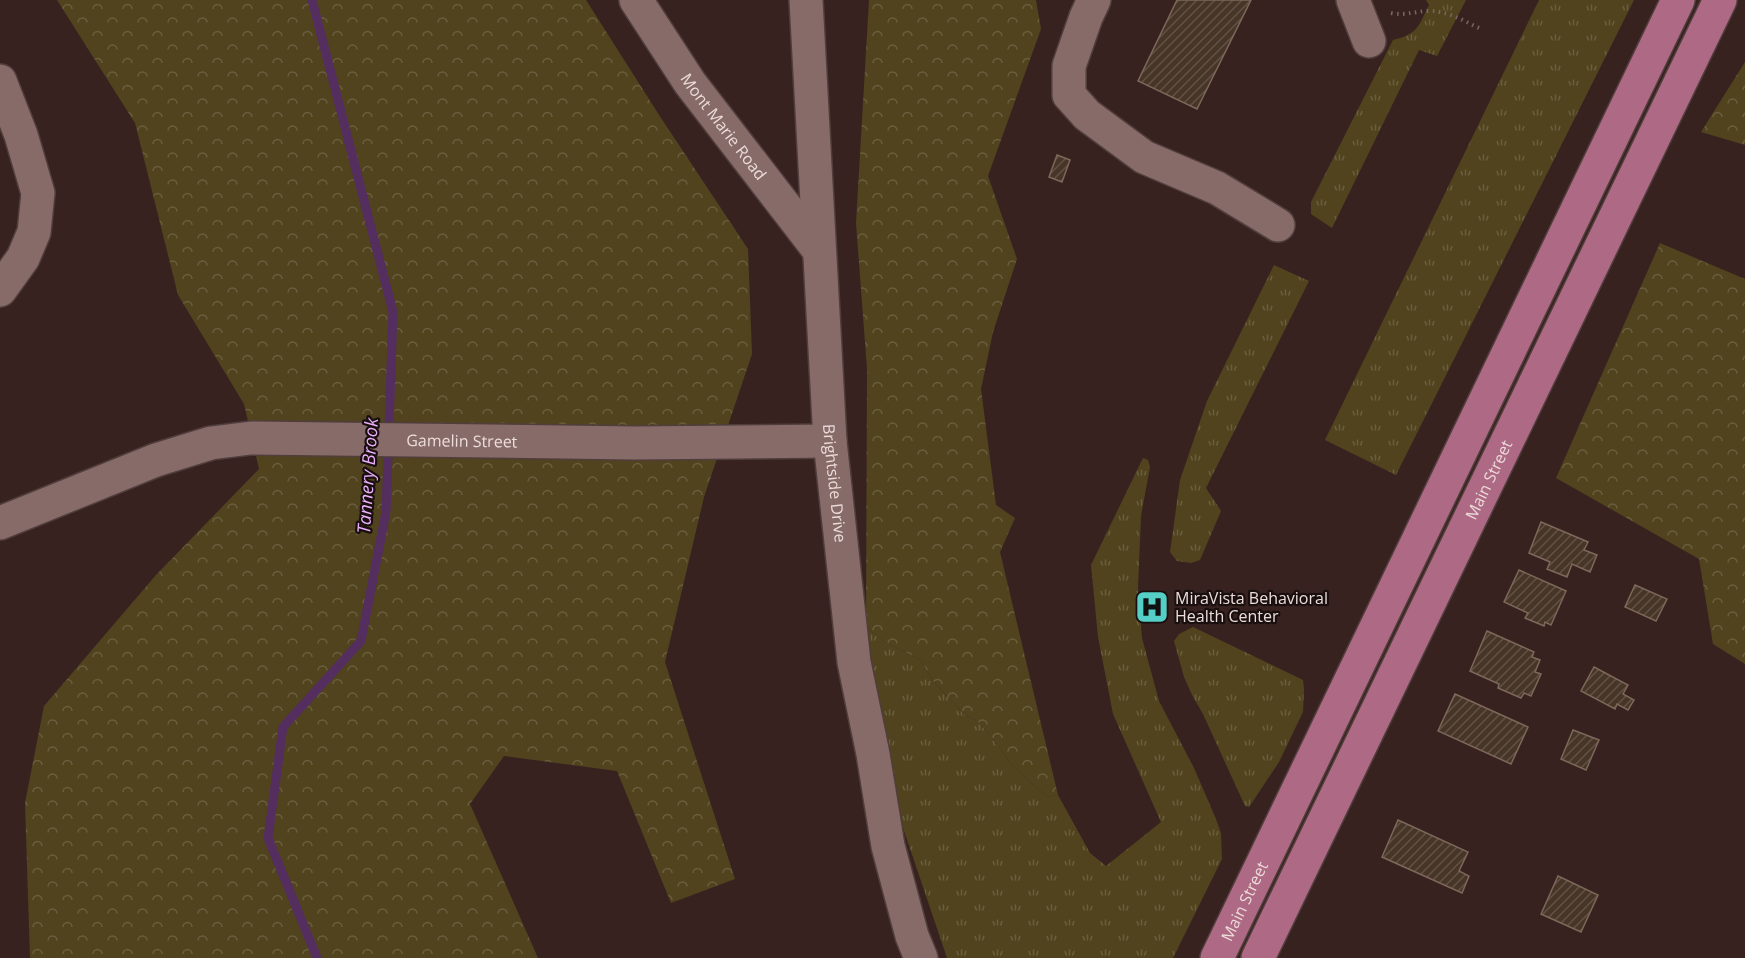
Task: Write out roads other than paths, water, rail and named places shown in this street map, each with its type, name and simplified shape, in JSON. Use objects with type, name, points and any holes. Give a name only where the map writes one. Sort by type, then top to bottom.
[{"type":"main road","name":"Main Street","points":[[1217,958],[1678,0]]},
{"type":"main road","name":"Main Street","points":[[1258,958],[1720,0]]},
{"type":"main road","points":[[1705,31],[1732,0]]},
{"type":"street","name":"Mont Marie Road","points":[[636,0],[690,83],[818,249]]},
{"type":"street","name":"Brightside Drive","points":[[806,0],[830,441],[854,662],[873,754],[888,846],[912,936],[921,958]]},
{"type":"street","points":[[1094,0],[1069,66],[1069,95],[1087,115],[1144,157],[1217,188],[1278,225]]},
{"type":"street","points":[[1354,3],[1369,41]]},
{"type":"street","points":[[0,81],[21,135],[38,193],[34,232],[22,258],[0,290]]},
{"type":"street","name":"Gamelin Street","points":[[0,522],[167,456],[211,443],[251,438],[635,444],[830,441]]},
{"type":"waterway","name":"Tannery Brook","points":[[312,0],[393,312],[386,512],[361,641],[283,727],[268,838],[317,958]]},
{"type":"place","name":"MiraVista Behavioral Health Center","points":[[1152,607]]}]
